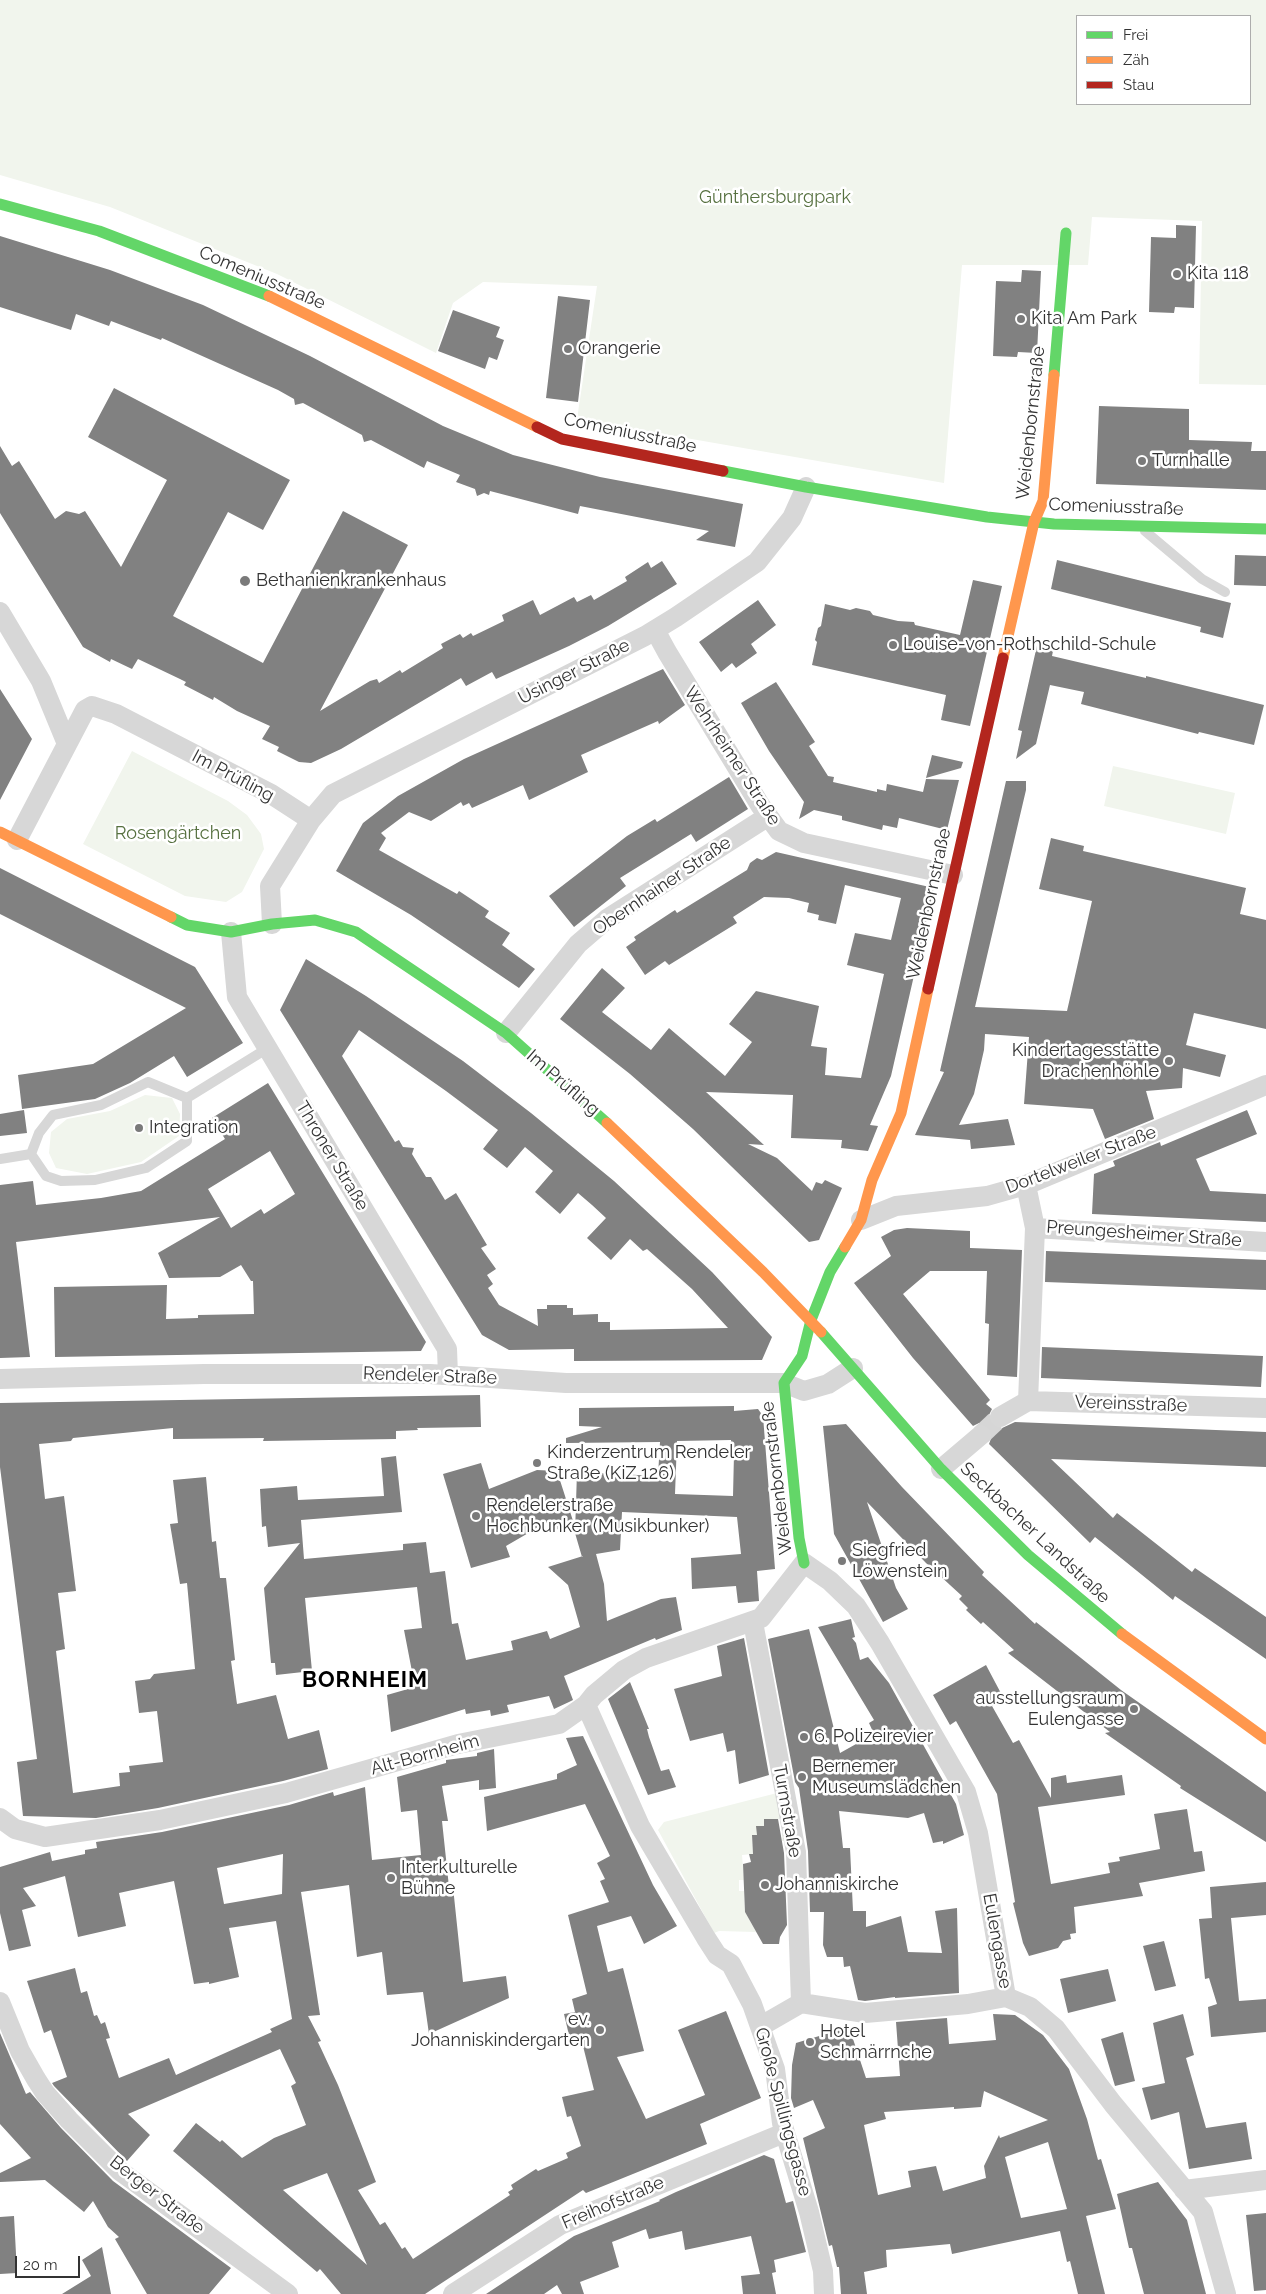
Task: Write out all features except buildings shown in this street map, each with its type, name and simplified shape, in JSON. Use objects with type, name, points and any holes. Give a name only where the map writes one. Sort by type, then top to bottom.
[{"type":"street","name":"Comeniusstraße","points":[[0,204],[99,231],[274,298],[562,439],[806,487],[926,508],[1034,522],[1266,529]]},
{"type":"street","name":"Weidenbornstraße","points":[[804,1563],[799,1538],[784,1383],[802,1356],[811,1320],[830,1272],[861,1220],[872,1180],[901,1113],[952,875],[1034,522],[1043,501],[1066,233]]},
{"type":"street","name":"Usinger Straße","points":[[311,820],[334,794],[655,630],[758,562],[792,518],[806,487]]},
{"type":"street","points":[[0,612],[40,681],[67,744]]},
{"type":"street","name":"Wehrheimer Straße","points":[[655,630],[767,817],[779,831],[804,843],[952,875]]},
{"type":"street","name":"Im Prüfling","points":[[311,820],[271,794],[101,708],[92,706],[85,710],[67,744],[9,836],[187,925],[231,932],[272,924],[315,920],[356,932],[506,1033],[604,1120],[811,1320]]},
{"type":"street","name":"Obernhainer Straße","points":[[506,1033],[578,944],[607,919],[767,817]]},
{"type":"street","points":[[272,924],[270,886],[311,820]]},
{"type":"street","name":"Throner Straße","points":[[231,932],[236,997],[447,1348],[448,1375]]},
{"type":"street","name":"Dortelweiler Straße","points":[[861,1220],[896,1206],[987,1196],[1026,1185],[1266,1085]]},
{"type":"street","name":"Preungesheimer Straße","points":[[1026,1185],[1035,1228],[1266,1242]]},
{"type":"street","points":[[1000,1417],[1028,1401],[1035,1228]]},
{"type":"street","name":"Seckbacher Landstraße","points":[[811,1320],[940,1469],[1028,1555],[1110,1626],[1266,1739]]},
{"type":"street","name":"Rendeler Straße","points":[[0,1379],[204,1374],[448,1375],[566,1383],[784,1383],[804,1391],[828,1384],[853,1368]]},
{"type":"street","name":"Vereinsstraße","points":[[1028,1401],[1266,1408]]},
{"type":"street","points":[[940,1469],[981,1434]]},
{"type":"street","name":"Alt-Bornheim","points":[[0,1818],[15,1829],[45,1837],[160,1820],[286,1793],[458,1744],[559,1724],[586,1704],[624,1670],[646,1658],[761,1618],[804,1563]]},
{"type":"street","name":"Eulengasse","points":[[804,1563],[830,1581],[856,1606],[966,1792],[978,1833],[1006,1997],[1030,2007],[1056,2029],[1113,2104],[1203,2212],[1226,2294]]},
{"type":"street","name":"Turmstraße","points":[[753,1622],[796,1852],[801,2003]]},
{"type":"street","name":"Große Spillingsgasse","points":[[586,1704],[640,1826],[717,1955],[731,1964],[745,1988],[761,2026],[775,2069],[784,2133],[809,2212],[823,2271],[824,2294]]},
{"type":"street","points":[[761,2026],[801,2003],[865,2013],[968,2004],[1006,1997]]},
{"type":"street","name":"Berger Straße","points":[[0,2002],[20,2051],[45,2093],[101,2152],[120,2171],[288,2294]]},
{"type":"street","name":"Freihofstraße","points":[[453,2294],[560,2225],[784,2133]]},
{"type":"street","points":[[1184,2190],[1266,2180]]},
{"type":"lane","points":[[1138,526],[1202,579],[1225,592]]},
{"type":"lane","points":[[187,1098],[268,1048]]},
{"type":"lane","points":[[31,1154],[39,1133],[53,1115],[101,1106],[148,1082],[187,1098]]},
{"type":"lane","points":[[31,1154],[46,1176],[61,1181],[95,1180],[146,1168],[187,1141],[187,1098]]},
{"type":"lane","points":[[0,1158],[31,1154]]},
{"type":"green space","name":"Günthersburgpark","points":[[0,0],[1266,0],[1266,385],[1199,384],[1202,221],[1092,217],[1088,265],[962,265],[944,483],[577,419],[597,286],[483,282],[453,303],[436,353],[277,274],[110,207],[0,175]]},
{"type":"green space","name":"Rosengärtchen","points":[[132,751],[228,801],[247,815],[261,834],[264,849],[242,892],[226,902],[185,896],[83,844]]},
{"type":"green space","points":[[1113,766],[1235,793],[1226,834],[1104,806]]},
{"type":"green space","points":[[145,1095],[172,1098],[180,1114],[179,1136],[141,1162],[87,1174],[56,1168],[49,1153],[51,1132],[67,1119],[110,1111]]},
{"type":"green space","points":[[777,1793],[791,1850],[794,1915],[792,1914],[790,1855],[787,1855],[787,1841],[782,1841],[782,1819],[765,1819],[764,1826],[757,1827],[757,1835],[752,1835],[753,1854],[742,1855],[744,1880],[739,1880],[739,1891],[744,1891],[745,1912],[756,1932],[719,1931],[714,1933],[658,1830],[664,1822]]},
{"type":"tunnel","points":[[981,1435],[1000,1417]]},
{"type":"traffic: fast","points":[[0,204],[99,231],[269,296]]},
{"type":"traffic: fast","points":[[1054,375],[1066,233]]},
{"type":"traffic: fast","points":[[723,471],[806,487],[987,517],[1054,524],[1266,529]]},
{"type":"traffic: fast","points":[[171,917],[187,925],[231,932],[272,924],[315,920],[356,932],[506,1033],[607,1123]]},
{"type":"traffic: fast","points":[[804,1563],[799,1538],[784,1383],[802,1356],[811,1320],[830,1272],[845,1247]]},
{"type":"traffic: fast","points":[[821,1332],[941,1469],[1028,1555],[1122,1634]]},
{"type":"traffic: slow","points":[[269,296],[537,427]]},
{"type":"traffic: slow","points":[[1003,658],[1034,522],[1043,501],[1054,375]]},
{"type":"traffic: slow","points":[[0,832],[171,917]]},
{"type":"traffic: slow","points":[[845,1247],[861,1220],[872,1180],[901,1113],[928,989]]},
{"type":"traffic: slow","points":[[607,1123],[763,1272],[821,1332]]},
{"type":"traffic: slow","points":[[1122,1634],[1266,1739]]},
{"type":"traffic: jam","points":[[537,427],[562,439],[723,471]]},
{"type":"traffic: jam","points":[[928,989],[1003,658]]},
{"type":"place","name":"Kita 118","points":[[1177,274]]},
{"type":"place","name":"Kita Am Park","points":[[1021,319]]},
{"type":"place","name":"Orangerie","points":[[568,349]]},
{"type":"place","name":"Turnhalle","points":[[1142,461]]},
{"type":"place","name":"Bethanienkrankenhaus","points":[[245,581]]},
{"type":"place","name":"Louise-von-Rothschild-Schule","points":[[893,645]]},
{"type":"place","name":"Kindertagesstätte Drachenhöhle","points":[[1169,1061]]},
{"type":"place","name":"Integration","points":[[139,1128]]},
{"type":"place","name":"Kinderzentrum Rendeler Straße (KiZ 126)","points":[[537,1463]]},
{"type":"place","name":"Rendelerstraße Hochbunker (Musikbunker)","points":[[476,1516]]},
{"type":"place","name":"Siegfried Löwenstein","points":[[842,1561]]},
{"type":"place","name":"ausstellungsraum Eulengasse","points":[[1134,1709]]},
{"type":"place","name":"6. Polizeirevier","points":[[804,1737]]},
{"type":"place","name":"Bernemer Museumslädchen","points":[[802,1777]]},
{"type":"place","name":"Interkulturelle Bühne","points":[[391,1878]]},
{"type":"place","name":"Johanniskirche","points":[[765,1885]]},
{"type":"place","name":"ev. Johanniskindergarten","points":[[600,2030]]},
{"type":"place","name":"Hotel Schmärrnche","points":[[810,2042]]},
{"type":"district","name":"BORNHEIM","points":[[365,1680]]}]
